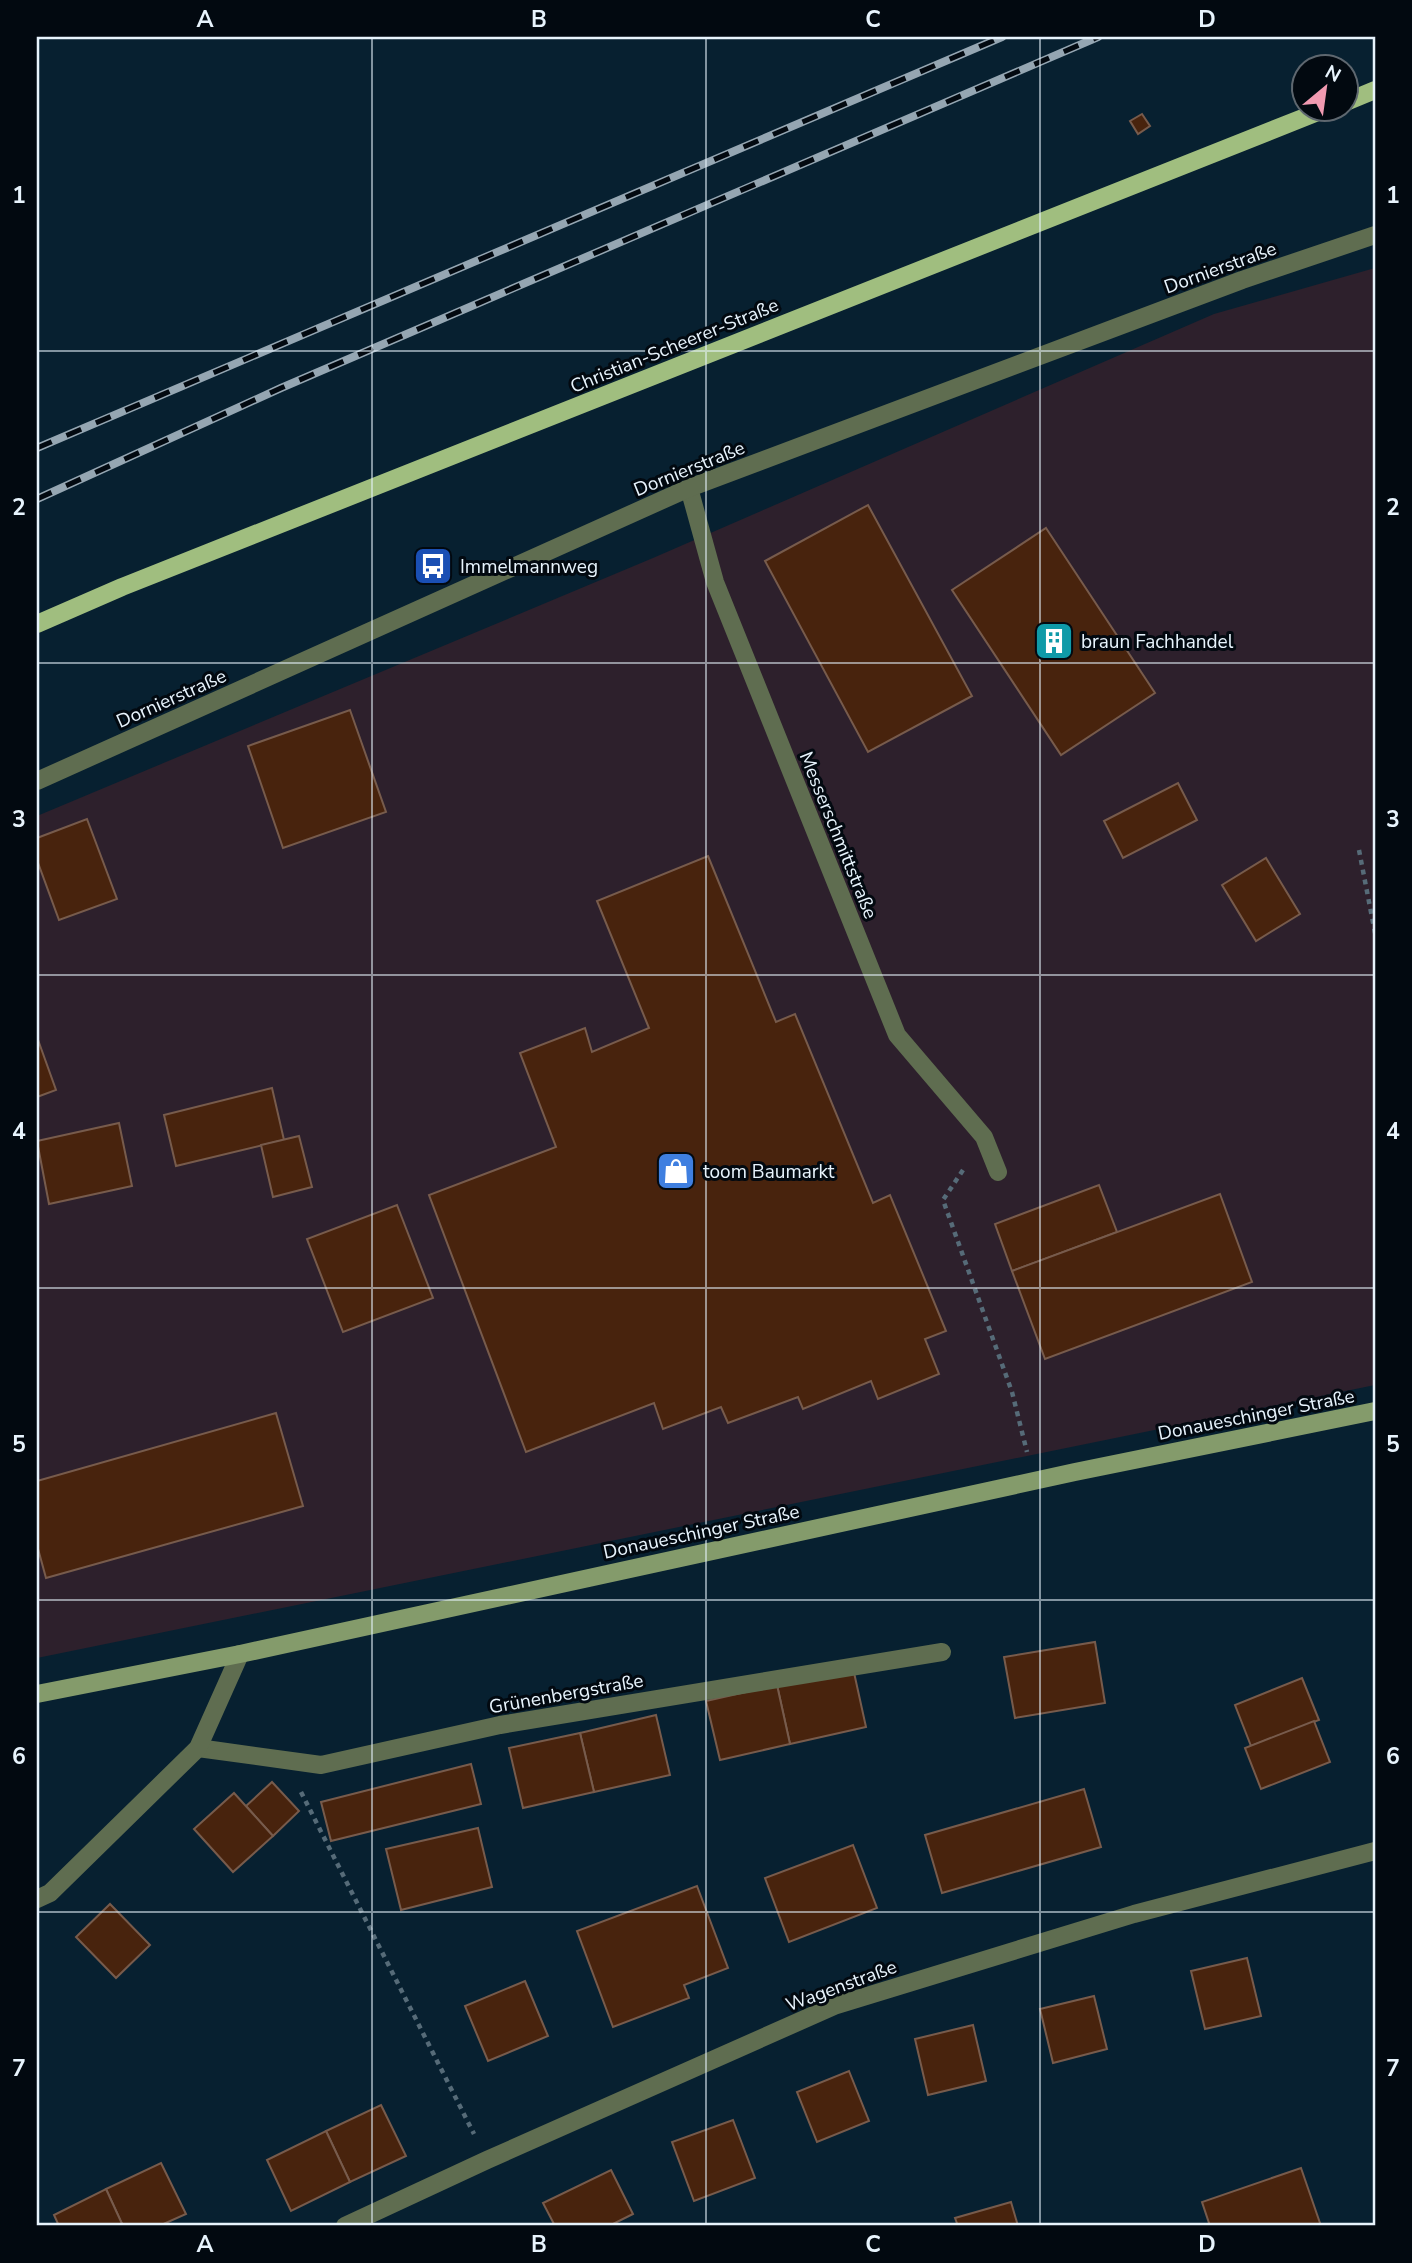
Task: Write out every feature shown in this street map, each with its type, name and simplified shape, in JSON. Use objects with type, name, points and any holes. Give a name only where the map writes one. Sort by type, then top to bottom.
[{"type":"main road","name":"Christian-Scheerer-Straße","points":[[37,624],[122,587],[1293,122]]},
{"type":"street","name":"Dornierstraße","points":[[37,781],[689,488],[1242,280],[1375,235]]},
{"type":"street","name":"Messerschmittstraße","points":[[689,488],[715,582],[897,1035],[984,1138],[998,1172]]},
{"type":"street","name":"Donaueschinger Straße","points":[[37,1694],[240,1654],[1034,1480],[1375,1411]]},
{"type":"street","name":"Grünenbergstraße","points":[[198,1748],[321,1765],[500,1725],[942,1652]]},
{"type":"street","points":[[37,1899],[50,1893],[198,1748],[240,1654]]},
{"type":"street","name":"Wagenstraße","points":[[345,2226],[486,2160],[834,2006],[1134,1914],[1375,1851]]},
{"type":"path","points":[[1359,850],[1375,933]]},
{"type":"path","points":[[984,1138],[943,1200],[1012,1392],[1034,1480]]},
{"type":"path","points":[[284,1760],[486,2160]]},
{"type":"shaded area","points":[[1375,268],[1375,1385],[37,1658],[37,816],[653,558],[1214,314]]},
{"type":"building","points":[[1142,114],[1150,126],[1138,134],[1130,121]]},
{"type":"building","points":[[868,505],[972,696],[868,752],[765,561]]},
{"type":"building","name":"braun Fachhandel","points":[[1046,528],[1155,693],[1061,755],[952,590]]},
{"type":"building","points":[[350,710],[386,812],[283,848],[248,746]]},
{"type":"building","points":[[1178,783],[1197,820],[1123,858],[1104,821]]},
{"type":"building","points":[[87,819],[117,899],[59,920],[37,860],[37,838]]},
{"type":"building","name":"toom Baumarkt","points":[[708,856],[776,1022],[795,1014],[873,1203],[890,1195],[946,1331],[925,1339],[939,1374],[878,1399],[871,1381],[803,1409],[798,1397],[728,1423],[721,1407],[663,1429],[654,1403],[526,1452],[429,1195],[556,1147],[520,1053],[585,1028],[592,1052],[649,1028],[597,901]]},
{"type":"building","points":[[1266,858],[1300,914],[1256,941],[1222,885]]},
{"type":"building","points":[[37,1037],[56,1090],[37,1097]]},
{"type":"building","points":[[272,1088],[284,1140],[176,1166],[164,1115]]},
{"type":"building","points":[[119,1123],[132,1186],[49,1204],[37,1141]]},
{"type":"building","points":[[299,1136],[312,1187],[273,1197],[261,1145]]},
{"type":"building","points":[[1099,1185],[1117,1232],[1012,1271],[995,1224]]},
{"type":"building","points":[[1220,1194],[1252,1282],[1045,1359],[1012,1271]]},
{"type":"building","points":[[397,1205],[433,1298],[343,1332],[307,1239]]},
{"type":"building","points":[[276,1413],[303,1506],[46,1578],[37,1545],[37,1481]]},
{"type":"building","points":[[1095,1642],[1105,1703],[1015,1718],[1004,1657]]},
{"type":"building","points":[[853,1668],[866,1727],[790,1744],[777,1685]]},
{"type":"building","points":[[1302,1678],[1319,1720],[1251,1746],[1235,1705]]},
{"type":"building","points":[[777,1685],[790,1744],[720,1760],[706,1701]]},
{"type":"building","points":[[656,1715],[670,1775],[594,1792],[580,1733]]},
{"type":"building","points":[[1314,1721],[1330,1762],[1261,1789],[1245,1748]]},
{"type":"building","points":[[580,1733],[594,1792],[523,1808],[509,1748]]},
{"type":"building","points":[[471,1764],[481,1804],[331,1841],[321,1802]]},
{"type":"building","points":[[272,1782],[299,1811],[273,1836],[246,1806]]},
{"type":"building","points":[[1084,1789],[1101,1847],[942,1893],[925,1835]]},
{"type":"building","points":[[234,1793],[273,1836],[233,1872],[194,1829]]},
{"type":"building","points":[[478,1828],[492,1887],[401,1910],[386,1849]]},
{"type":"building","points":[[853,1845],[877,1908],[789,1942],[765,1878]]},
{"type":"building","points":[[697,1886],[728,1968],[684,1985],[689,1998],[613,2027],[577,1931]]},
{"type":"building","points":[[110,1904],[150,1945],[116,1978],[76,1937]]},
{"type":"building","points":[[1247,1958],[1261,2016],[1205,2029],[1191,1971]]},
{"type":"building","points":[[525,1981],[548,2036],[488,2061],[465,2006]]},
{"type":"building","points":[[1094,1996],[1107,2049],[1053,2063],[1040,2009]]},
{"type":"building","points":[[973,2025],[986,2081],[928,2095],[915,2039]]},
{"type":"building","points":[[849,2071],[869,2121],[817,2142],[797,2092]]},
{"type":"building","points":[[381,2105],[406,2156],[350,2182],[326,2131]]},
{"type":"building","points":[[733,2120],[755,2178],[694,2201],[672,2142]]},
{"type":"building","points":[[326,2131],[350,2182],[291,2211],[267,2160]]},
{"type":"building","points":[[161,2163],[186,2214],[159,2226],[123,2226],[106,2189]]},
{"type":"building","points":[[1301,2168],[1321,2226],[1210,2226],[1202,2202]]},
{"type":"building","points":[[611,2170],[633,2214],[609,2226],[555,2226],[543,2203]]},
{"type":"building","points":[[106,2189],[123,2226],[59,2226],[54,2215]]},
{"type":"building","points":[[1011,2202],[1018,2226],[958,2226],[955,2218]]},
{"type":"railway","points":[[37,448],[1002,37]]},
{"type":"railway","points":[[37,499],[281,388],[1098,37]]},
{"type":"place","name":"Immelmannweg","points":[[433,566]]},
{"type":"place","name":"braun Fachhandel","points":[[1054,641]]},
{"type":"place","name":"toom Baumarkt","points":[[676,1171]]}]
